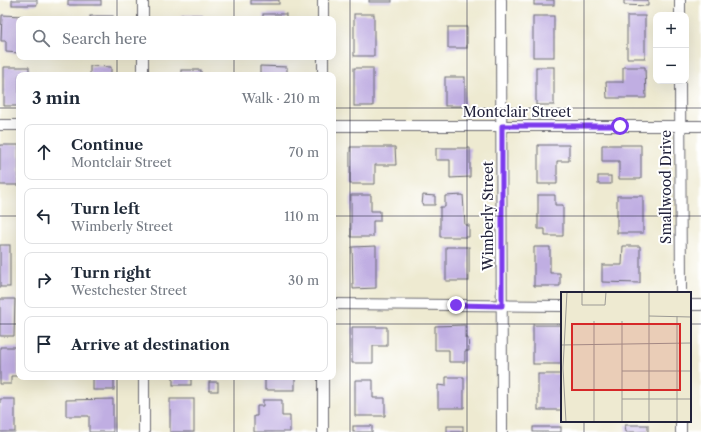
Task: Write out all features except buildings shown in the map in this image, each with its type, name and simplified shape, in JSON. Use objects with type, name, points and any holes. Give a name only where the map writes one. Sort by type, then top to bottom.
[{"type":"street","points":[[143,0],[143,16]]},
{"type":"street","points":[[323,0],[323,16]]},
{"type":"street","name":"Wimberly Street","points":[[501,0],[502,432]]},
{"type":"street","points":[[680,0],[680,12]]},
{"type":"street","points":[[143,60],[144,72]]},
{"type":"street","points":[[323,60],[323,72]]},
{"type":"street","name":"Smallwood Drive","points":[[680,84],[681,292]]},
{"type":"street","points":[[0,125],[16,125]]},
{"type":"street","name":"Montclair Street","points":[[336,126],[701,126]]},
{"type":"street","points":[[336,304],[561,306]]},
{"type":"street","points":[[144,380],[144,432]]},
{"type":"street","points":[[323,380],[323,432]]},
{"type":"route","points":[[456,305],[502,306],[502,126],[620,126]]}]
